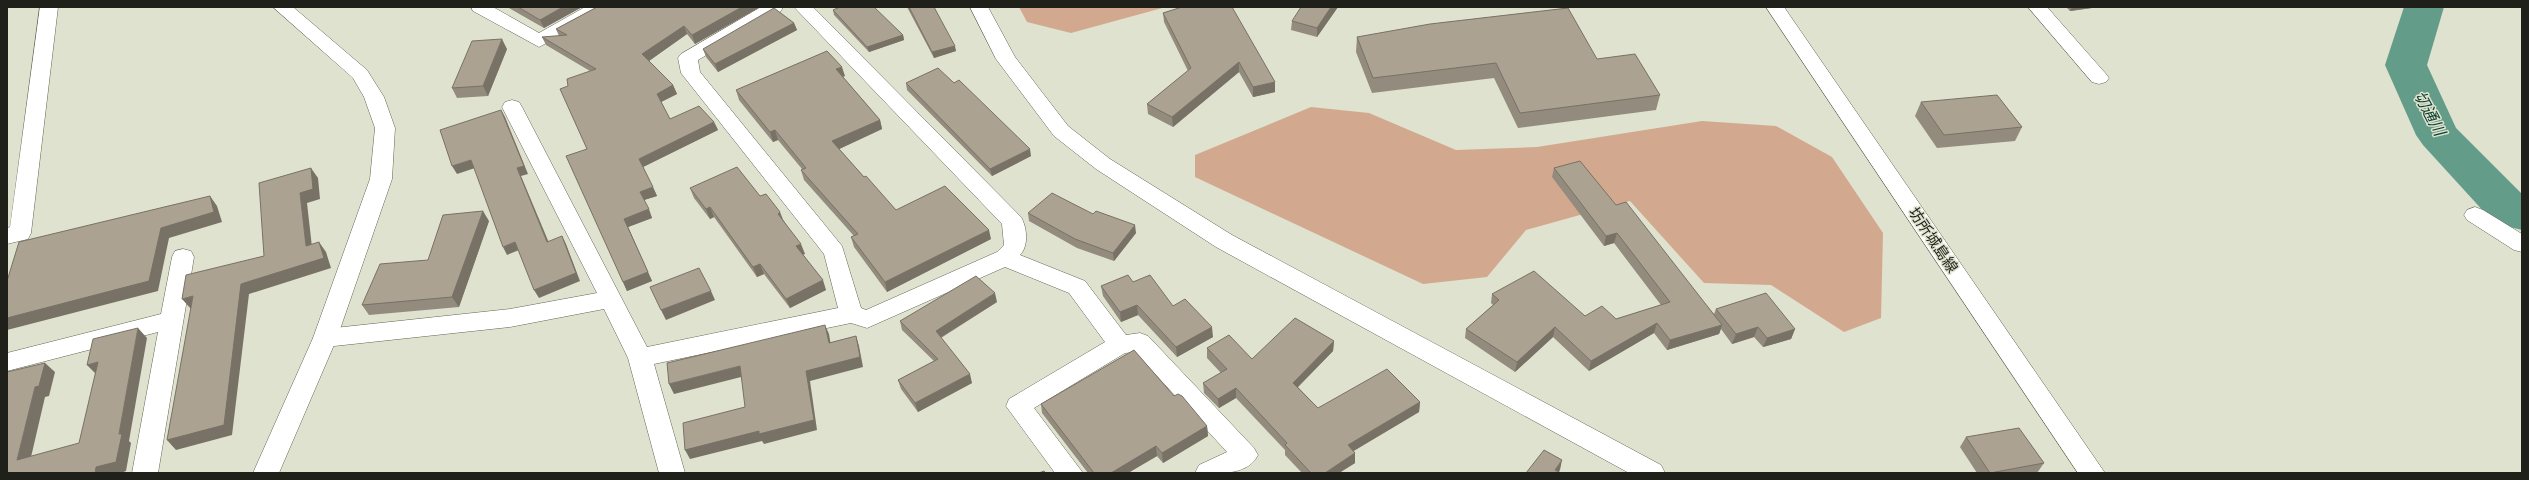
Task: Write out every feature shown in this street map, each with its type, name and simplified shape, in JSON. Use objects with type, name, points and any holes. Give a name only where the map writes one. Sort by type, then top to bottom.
[{"type":"street","points":[[7,236],[20,233],[49,7]]},
{"type":"street","points":[[266,473],[324,338],[381,179],[385,128],[374,97],[360,74],[282,7]]},
{"type":"street","points":[[480,7],[539,41],[599,7]]},
{"type":"street","points":[[774,7],[688,58],[691,73],[834,252],[851,314]]},
{"type":"street","points":[[640,358],[851,314],[867,320],[1005,258],[1015,247],[1013,222],[803,7]]},
{"type":"street","points":[[979,7],[1006,59],[1061,131],[1103,164],[1224,242],[1652,473]]},
{"type":"street","name":"坊所城島線","points":[[1775,7],[2092,473]]},
{"type":"street","points":[[2037,7],[2098,78]]},
{"type":"street","points":[[512,107],[640,358],[672,473]]},
{"type":"street","points":[[2475,215],[2522,244]]},
{"type":"street","points":[[145,473],[184,257]]},
{"type":"street","points":[[1005,258],[1077,287],[1120,345]]},
{"type":"street","points":[[324,338],[510,318],[611,299]]},
{"type":"street","points":[[7,362],[172,320]]},
{"type":"street","points":[[1070,473],[1018,406],[1120,345],[1140,342],[1245,455],[1208,473]]},
{"type":"shaded area","points":[[1019,7],[1166,7],[1071,33],[1027,22]]},
{"type":"shaded area","points":[[1311,107],[1369,113],[1456,150],[1537,147],[1702,121],[1776,126],[1832,157],[1883,233],[1881,318],[1844,332],[1771,285],[1704,283],[1630,201],[1526,230],[1487,277],[1423,284],[1195,177],[1195,155]]},
{"type":"building","points":[[518,7],[563,7],[540,20]]},
{"type":"building","points":[[597,7],[742,7],[692,35],[684,26],[642,54],[673,85],[657,94],[670,119],[699,106],[714,122],[639,159],[653,187],[640,192],[649,209],[624,219],[648,272],[623,282],[566,156],[587,149],[560,89],[568,86],[567,79],[596,69],[542,37],[567,35],[556,29]]},
{"type":"building","points":[[840,7],[874,7],[903,35],[867,47],[833,10]]},
{"type":"building","points":[[909,7],[934,7],[955,46],[932,52]]},
{"type":"building","points":[[1182,7],[1232,7],[1275,82],[1253,87],[1239,62],[1172,117],[1147,104],[1191,68],[1163,13]]},
{"type":"building","points":[[1301,7],[1331,7],[1317,28],[1292,21]]},
{"type":"building","points":[[774,8],[794,23],[715,64],[703,49]]},
{"type":"building","points":[[1568,8],[1597,59],[1635,54],[1660,95],[1520,113],[1496,63],[1373,78],[1357,37],[1430,24]]},
{"type":"building","points":[[502,39],[483,86],[452,88],[472,41]]},
{"type":"building","points":[[827,51],[842,67],[836,69],[880,120],[832,141],[864,177],[866,176],[896,210],[945,186],[989,230],[885,282],[851,237],[858,234],[801,170],[806,168],[775,130],[770,132],[736,90]]},
{"type":"building","points":[[938,68],[954,83],[959,80],[1030,149],[990,169],[906,83]]},
{"type":"building","points":[[1997,95],[2022,127],[1944,135],[1921,102]]},
{"type":"building","points":[[501,110],[524,166],[517,168],[547,242],[562,236],[576,273],[534,290],[515,242],[503,247],[471,160],[452,166],[440,130]]},
{"type":"building","points":[[1580,161],[1616,205],[1626,202],[1722,325],[1670,340],[1657,323],[1591,361],[1555,327],[1517,362],[1466,329],[1499,300],[1492,294],[1534,271],[1585,316],[1602,306],[1616,319],[1670,302],[1617,233],[1606,236],[1554,168]]},
{"type":"building","points":[[737,167],[760,196],[766,194],[780,212],[778,214],[801,244],[796,246],[823,280],[786,299],[760,264],[753,267],[710,207],[706,209],[690,188]]},
{"type":"building","points":[[311,168],[313,189],[300,193],[306,246],[319,242],[324,258],[241,284],[224,425],[167,440],[193,296],[182,299],[186,275],[264,256],[259,183]]},
{"type":"building","points":[[1052,193],[1093,214],[1096,211],[1135,225],[1113,253],[1075,239],[1028,213]]},
{"type":"building","points":[[210,196],[214,212],[161,228],[149,281],[7,318],[7,281],[19,242]]},
{"type":"building","points":[[483,211],[452,297],[362,305],[380,264],[428,260],[443,215]]},
{"type":"building","points":[[699,268],[711,291],[661,310],[650,287]]},
{"type":"building","points":[[1128,275],[1133,282],[1150,275],[1173,306],[1185,299],[1212,327],[1176,347],[1137,305],[1120,312],[1101,286]]},
{"type":"building","points":[[976,276],[995,293],[936,331],[970,374],[915,403],[898,380],[938,359],[900,321]]},
{"type":"building","points":[[1766,293],[1795,329],[1767,338],[1758,327],[1736,334],[1716,309]]},
{"type":"building","points":[[1295,318],[1334,341],[1293,383],[1318,408],[1387,369],[1420,402],[1348,445],[1355,453],[1325,473],[1311,473],[1285,445],[1287,443],[1236,388],[1218,399],[1203,383],[1227,369],[1207,348],[1229,335],[1252,359]]},
{"type":"building","points":[[825,325],[829,343],[856,336],[860,357],[806,371],[814,420],[759,434],[759,431],[685,450],[683,423],[745,407],[740,366],[669,384],[667,363]]},
{"type":"building","points":[[138,328],[119,434],[122,434],[116,462],[96,467],[95,473],[7,473],[7,372],[45,363],[39,386],[35,387],[17,460],[79,443],[98,362],[87,365],[93,339]]},
{"type":"building","points":[[1134,350],[1174,396],[1178,394],[1182,396],[1207,426],[1162,453],[1156,446],[1111,473],[1094,473],[1041,404]]},
{"type":"building","points":[[2019,428],[2044,463],[1990,473],[1966,437]]},
{"type":"building","points":[[1544,450],[1562,460],[1555,470],[1561,473],[1526,473]]},
{"type":"waterway","name":"切通川","points":[[2424,7],[2406,65],[2438,135],[2502,203],[2522,214]]}]
